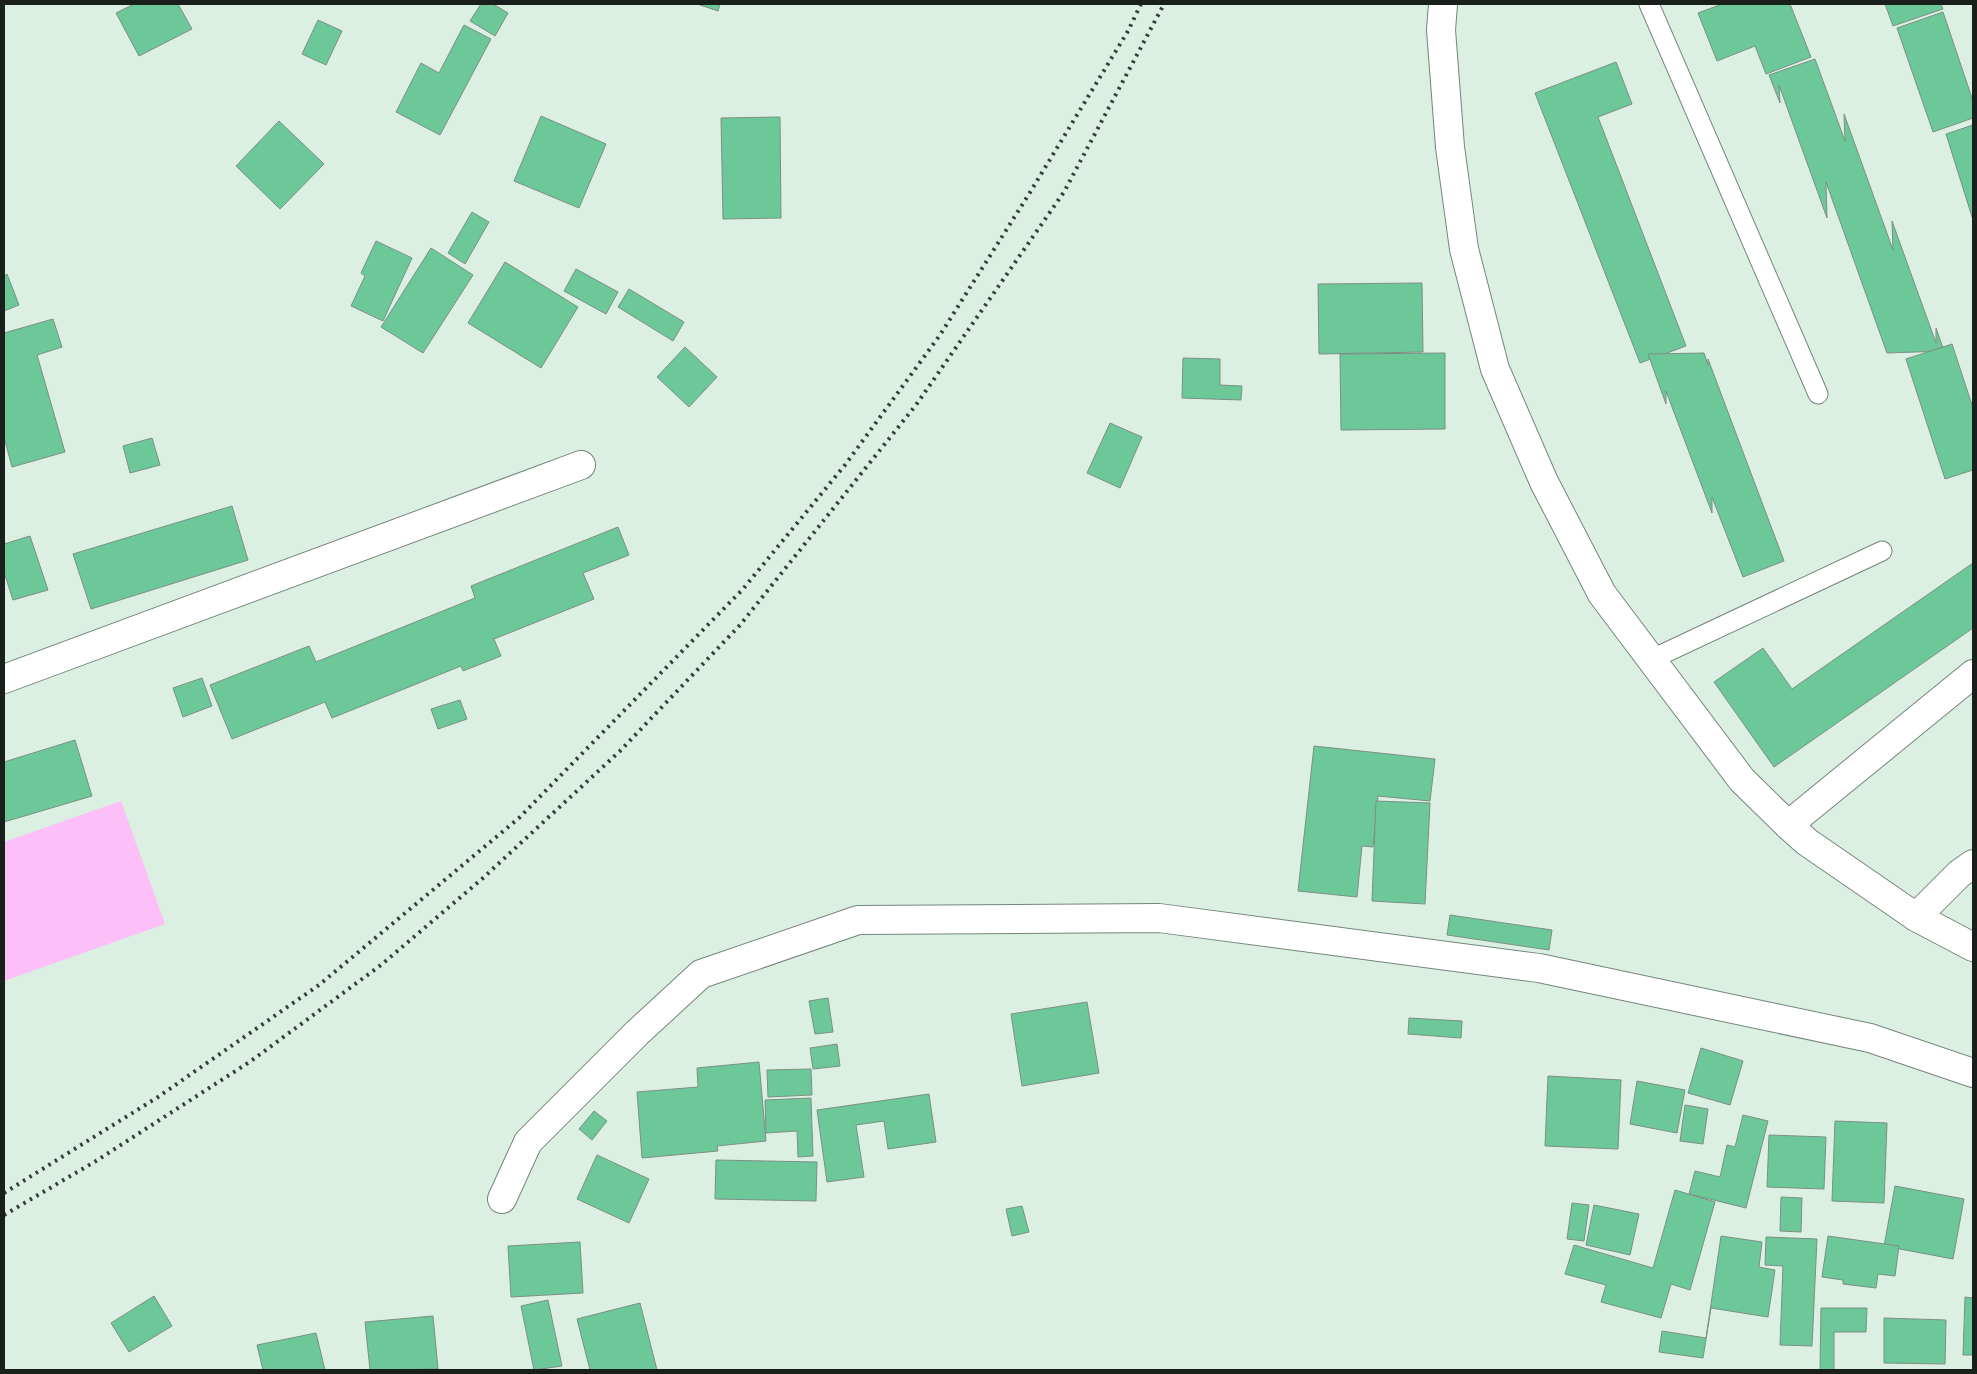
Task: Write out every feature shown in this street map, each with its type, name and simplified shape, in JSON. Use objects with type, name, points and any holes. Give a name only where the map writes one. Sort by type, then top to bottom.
[{"type":"street","points":[[1443,4],[1441,30],[1450,147],[1464,249],[1494,369],[1544,482],[1602,594],[1742,780],[1788,824],[1807,842],[1916,917],[1973,947]]},
{"type":"street","points":[[4,679],[581,465]]},
{"type":"street","points":[[1788,824],[1973,674]]},
{"type":"street","points":[[1916,917],[1959,874],[1973,864]]},
{"type":"street","points":[[502,1198],[528,1142],[637,1033],[701,974],[858,920],[1159,918],[1529,967],[1870,1038],[1973,1073]]},
{"type":"lane","points":[[1649,4],[1818,394]]},
{"type":"lane","points":[[1650,660],[1882,551]]},
{"type":"shaded area","points":[[121,801],[165,924],[4,981],[4,842]]},
{"type":"building","points":[[134,4],[178,4],[192,29],[139,56],[116,13]]},
{"type":"building","points":[[481,4],[493,4],[508,13],[495,36],[470,21]]},
{"type":"building","points":[[697,4],[720,4],[718,11]]},
{"type":"building","points":[[1722,4],[1790,4],[1811,57],[1766,74],[1755,46],[1717,61],[1698,13]]},
{"type":"building","points":[[1885,4],[1941,4],[1943,9],[1893,26]]},
{"type":"building","points":[[1943,12],[1973,101],[1973,118],[1933,132],[1897,28]]},
{"type":"building","points":[[318,20],[342,31],[326,65],[302,54]]},
{"type":"building","points":[[464,25],[491,39],[440,135],[396,112],[421,63],[439,73]]},
{"type":"building","points":[[1815,59],[1845,141],[1844,114],[1893,250],[1892,221],[1936,343],[1936,328],[1944,351],[1887,353],[1826,182],[1827,218],[1779,85],[1780,103],[1769,75]]},
{"type":"building","points":[[1616,62],[1632,104],[1598,117],[1686,346],[1640,363],[1535,93]]},
{"type":"building","points":[[541,116],[606,144],[579,208],[514,181]]},
{"type":"building","points":[[780,117],[781,218],[723,219],[721,118]]},
{"type":"building","points":[[279,121],[324,164],[280,209],[236,166]]},
{"type":"building","points":[[1973,125],[1973,220],[1946,134]]},
{"type":"building","points":[[472,212],[489,222],[465,264],[448,253]]},
{"type":"building","points":[[376,241],[412,258],[383,321],[351,306],[365,276],[361,273]]},
{"type":"building","points":[[431,248],[473,275],[423,353],[381,327]]},
{"type":"building","points":[[505,262],[578,307],[541,368],[468,323]]},
{"type":"building","points":[[576,269],[618,292],[606,314],[564,291]]},
{"type":"building","points":[[7,274],[19,305],[4,311],[4,276]]},
{"type":"building","points":[[1422,283],[1423,352],[1319,354],[1318,284]]},
{"type":"building","points":[[629,289],[684,322],[673,341],[618,307]]},
{"type":"building","points":[[53,319],[62,347],[37,355],[65,452],[12,467],[4,437],[4,333]]},
{"type":"building","points":[[1952,344],[1973,408],[1973,470],[1945,479],[1906,359]]},
{"type":"building","points":[[685,347],[717,377],[689,407],[657,377]]},
{"type":"building","points":[[1445,353],[1445,429],[1341,430],[1340,354]]},
{"type":"building","points":[[1704,353],[1708,365],[1708,359],[1784,561],[1743,577],[1712,497],[1712,513],[1666,391],[1666,404],[1648,354]]},
{"type":"building","points":[[1183,358],[1220,359],[1220,385],[1242,386],[1241,400],[1182,398]]},
{"type":"building","points":[[1110,423],[1142,437],[1120,488],[1087,473]]},
{"type":"building","points":[[152,438],[160,465],[130,473],[123,446]]},
{"type":"building","points":[[232,506],[248,560],[91,609],[73,554]]},
{"type":"building","points":[[618,527],[629,555],[583,573],[594,599],[494,639],[501,656],[463,671],[461,666],[332,718],[325,702],[232,739],[210,685],[309,646],[316,662],[475,598],[471,586]]},
{"type":"building","points":[[30,536],[48,590],[13,600],[4,572],[4,544]]},
{"type":"building","points":[[1973,563],[1973,628],[1774,767],[1714,682],[1763,648],[1792,689]]},
{"type":"building","points":[[202,678],[212,706],[183,717],[173,688]]},
{"type":"building","points":[[460,700],[467,719],[438,729],[431,709]]},
{"type":"building","points":[[75,740],[92,796],[4,822],[4,762]]},
{"type":"building","points":[[1314,746],[1435,759],[1430,801],[1378,796],[1373,847],[1362,846],[1357,897],[1298,891]]},
{"type":"building","points":[[1376,801],[1430,803],[1425,904],[1372,901]]},
{"type":"building","points":[[1450,915],[1552,930],[1549,950],[1447,935]]},
{"type":"building","points":[[828,998],[833,1032],[815,1034],[809,1001]]},
{"type":"building","points":[[1087,1002],[1099,1073],[1022,1086],[1011,1014]]},
{"type":"building","points":[[1409,1018],[1462,1021],[1461,1038],[1408,1034]]},
{"type":"building","points":[[837,1044],[840,1066],[813,1069],[810,1048]]},
{"type":"building","points":[[1701,1048],[1743,1061],[1730,1105],[1688,1093]]},
{"type":"building","points":[[759,1062],[766,1141],[717,1146],[718,1151],[642,1158],[637,1092],[698,1087],[697,1068]]},
{"type":"building","points":[[811,1069],[812,1095],[768,1097],[767,1070]]},
{"type":"building","points":[[1548,1076],[1621,1080],[1618,1149],[1545,1146]]},
{"type":"building","points":[[1637,1081],[1685,1090],[1677,1133],[1630,1124]]},
{"type":"building","points":[[929,1094],[936,1142],[888,1149],[884,1121],[856,1125],[864,1177],[827,1182],[817,1110]]},
{"type":"building","points":[[811,1098],[813,1156],[798,1157],[797,1131],[766,1133],[765,1100]]},
{"type":"building","points":[[1685,1105],[1708,1109],[1703,1144],[1680,1141]]},
{"type":"building","points":[[594,1111],[607,1121],[592,1140],[579,1129]]},
{"type":"building","points":[[1743,1115],[1768,1121],[1746,1208],[1689,1194],[1695,1171],[1720,1177],[1727,1145],[1735,1147]]},
{"type":"building","points":[[1835,1121],[1887,1123],[1884,1203],[1832,1201]]},
{"type":"building","points":[[1769,1135],[1826,1137],[1824,1189],[1767,1187]]},
{"type":"building","points":[[597,1155],[649,1179],[629,1223],[577,1199]]},
{"type":"building","points":[[716,1160],[817,1162],[816,1201],[715,1199]]},
{"type":"building","points":[[1895,1186],[1964,1199],[1953,1259],[1884,1246]]},
{"type":"building","points":[[1675,1190],[1715,1202],[1690,1290],[1671,1284],[1661,1318],[1601,1302],[1606,1285],[1565,1274],[1574,1245],[1653,1268]]},
{"type":"building","points":[[1781,1197],[1802,1198],[1801,1232],[1780,1231]]},
{"type":"building","points":[[1572,1203],[1589,1205],[1584,1241],[1567,1239]]},
{"type":"building","points":[[1594,1205],[1639,1214],[1630,1255],[1586,1245]]},
{"type":"building","points":[[1022,1206],[1029,1232],[1012,1236],[1006,1209]]},
{"type":"building","points":[[1721,1236],[1762,1242],[1759,1267],[1775,1270],[1768,1317],[1711,1308],[1703,1358],[1659,1352],[1662,1331],[1706,1338]]},
{"type":"building","points":[[1828,1236],[1899,1246],[1895,1276],[1878,1274],[1876,1288],[1843,1284],[1843,1280],[1822,1277]]},
{"type":"building","points":[[1766,1237],[1817,1239],[1812,1346],[1780,1345],[1783,1266],[1765,1265]]},
{"type":"building","points":[[580,1242],[583,1293],[511,1297],[508,1246]]},
{"type":"building","points":[[154,1296],[172,1326],[129,1352],[111,1323]]},
{"type":"building","points":[[1965,1297],[1973,1298],[1973,1355],[1963,1355]]},
{"type":"building","points":[[548,1300],[562,1366],[534,1370],[521,1306]]},
{"type":"building","points":[[640,1303],[657,1370],[590,1370],[577,1319]]},
{"type":"building","points":[[1821,1308],[1867,1308],[1866,1332],[1834,1332],[1834,1370],[1820,1370]]},
{"type":"building","points":[[433,1316],[438,1369],[370,1370],[365,1322]]},
{"type":"building","points":[[1884,1318],[1946,1320],[1945,1364],[1884,1363]]},
{"type":"building","points":[[316,1333],[325,1370],[263,1370],[257,1345]]},
{"type":"railway","points":[[4,1193],[158,1097],[319,985],[519,818],[743,589],[845,465],[940,335],[1029,194],[1128,31],[1141,4]]},
{"type":"railway","points":[[4,1215],[96,1161],[251,1061],[381,965],[483,878],[620,751],[740,625],[916,405],[1064,192],[1164,4]]}]
